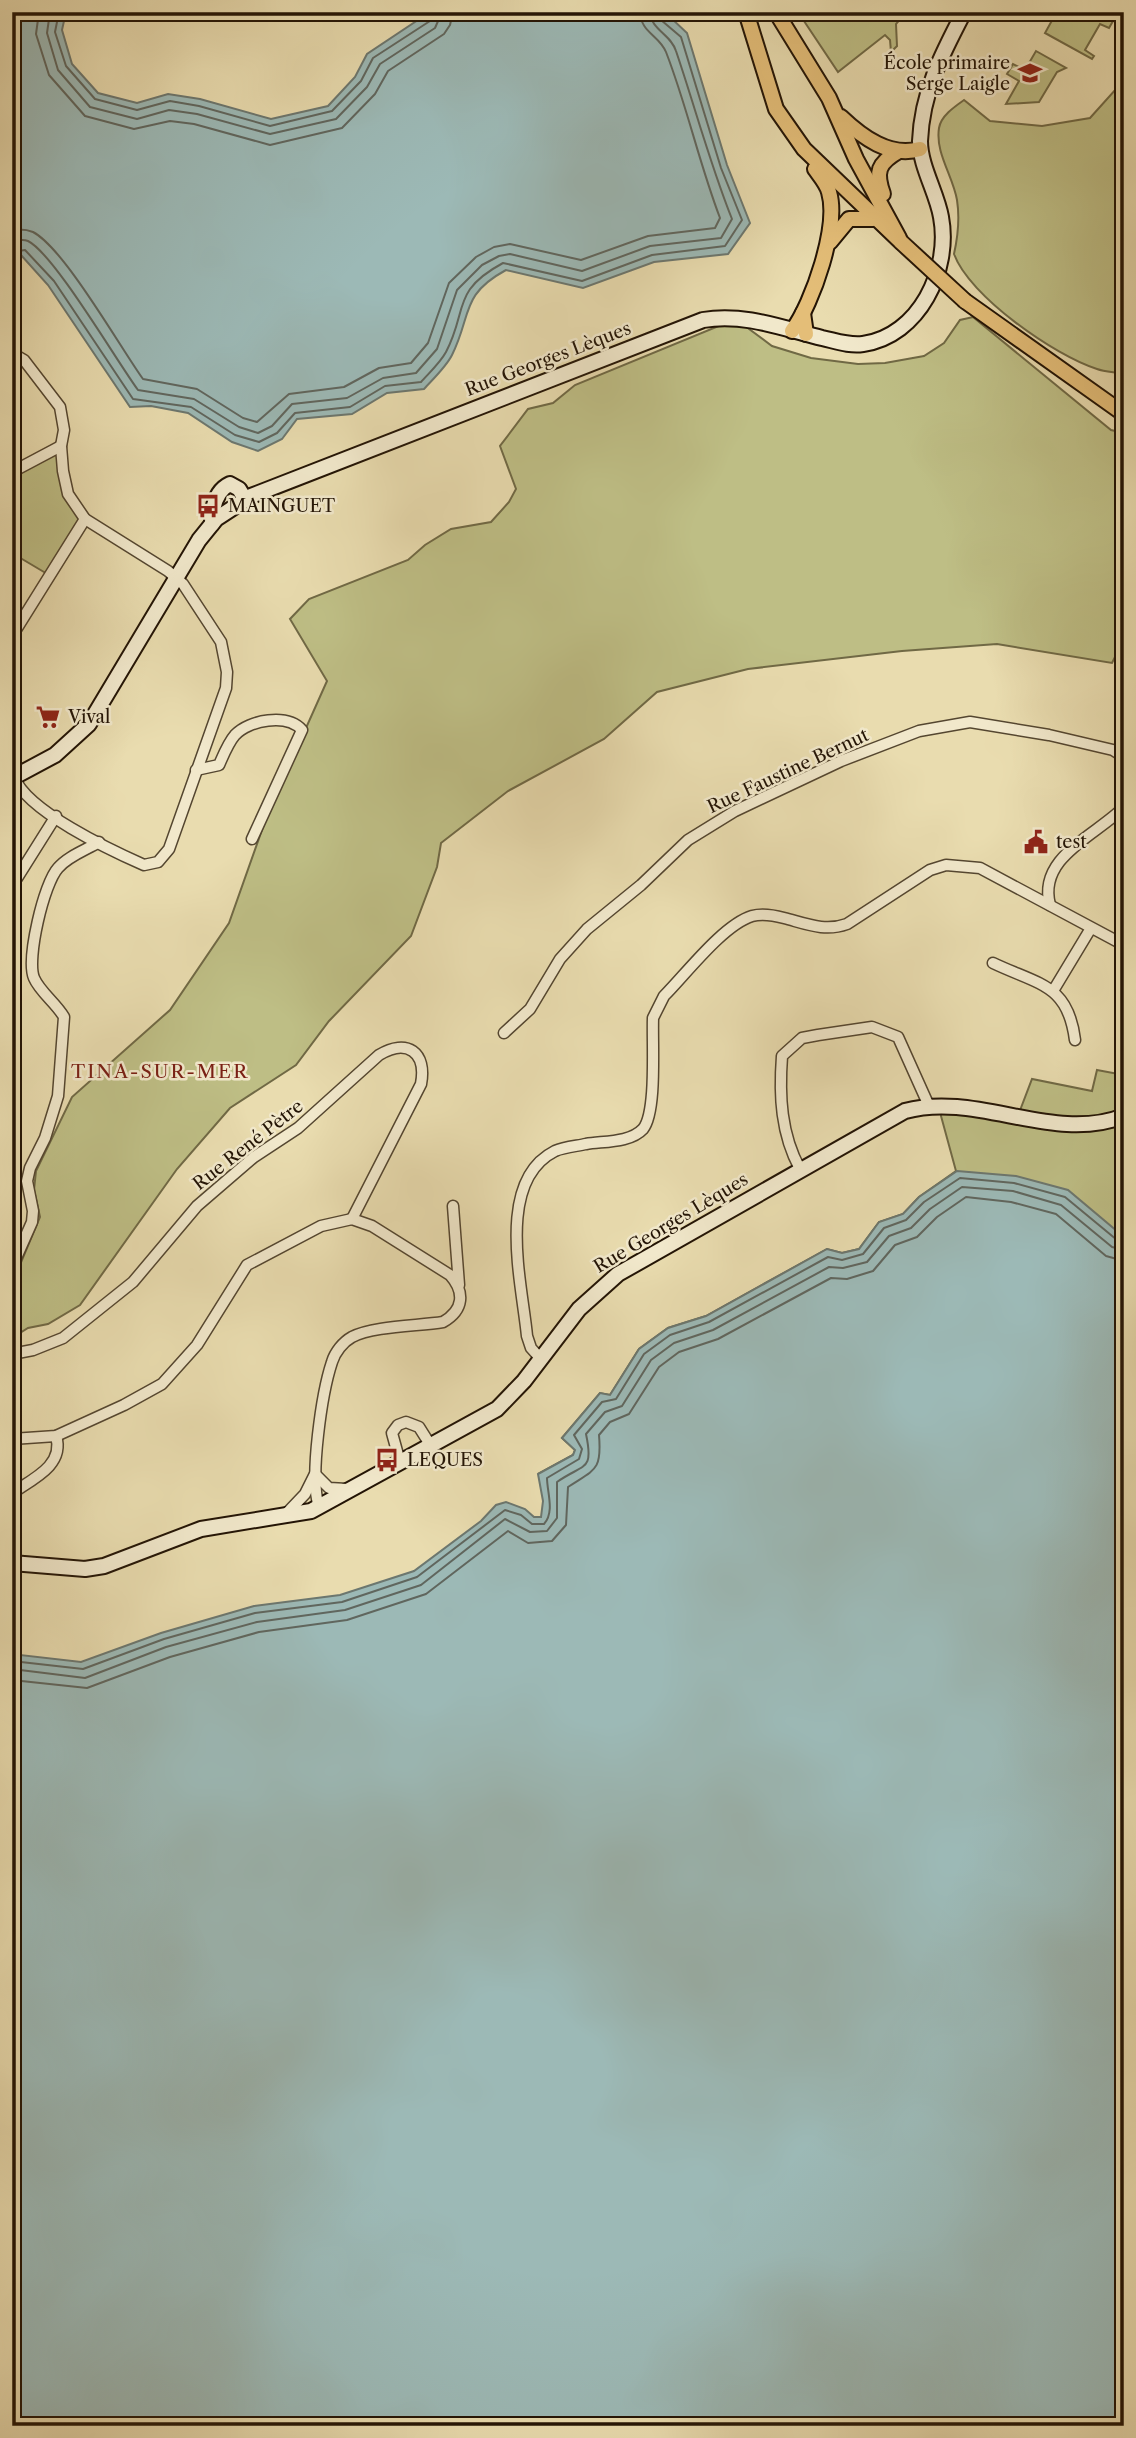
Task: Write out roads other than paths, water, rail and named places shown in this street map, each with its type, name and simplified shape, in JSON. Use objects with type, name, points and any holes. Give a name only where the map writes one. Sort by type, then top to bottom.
[{"type":"main road","points":[[746,12],[776,108],[829,191],[832,213],[827,246],[799,332]]},
{"type":"main road","points":[[776,12],[839,114],[863,137],[899,151]]},
{"type":"main road","name":"Rue Georges Lèques","points":[[13,777],[55,755],[89,724],[176,577],[212,524],[245,499],[703,320],[733,317],[850,345],[889,337],[904,325],[929,297],[936,276],[942,219],[920,149],[923,107],[928,85],[964,12]]},
{"type":"main road","points":[[829,98],[856,159],[901,242]]},
{"type":"main road","points":[[804,149],[873,219],[965,301],[1124,414]]},
{"type":"main road","points":[[887,213],[877,176],[885,159],[899,151],[920,149]]},
{"type":"main road","points":[[827,246],[849,219],[873,219]]},
{"type":"main road","points":[[212,524],[214,505],[223,487],[230,484],[237,487],[245,499]]},
{"type":"main road","name":"Rue Georges Lèques","points":[[12,1563],[85,1569],[104,1566],[201,1529],[284,1516],[318,1507],[503,1404],[579,1309],[605,1283],[896,1115],[929,1106],[964,1107],[1081,1124],[1124,1116]]},
{"type":"street","points":[[12,353],[24,360],[60,407],[64,430],[61,446],[68,494],[85,519],[176,577],[221,642],[227,672],[226,688],[169,849],[158,862],[144,865],[99,842],[22,793],[13,777]]},
{"type":"street","points":[[12,472],[61,446]]},
{"type":"street","points":[[12,636],[85,519]]},
{"type":"street","points":[[196,770],[219,765],[234,735],[253,723],[275,720],[298,726],[302,730],[252,839]]},
{"type":"street","name":"Rue Faustine Bernut","points":[[504,1033],[530,1009],[560,959],[587,929],[688,840],[735,811],[841,761],[919,731],[970,722],[1061,738],[1113,750],[1124,757]]},
{"type":"street","points":[[1051,905],[1050,888],[1061,859],[1124,807]]},
{"type":"street","points":[[12,886],[56,816]]},
{"type":"street","points":[[12,1267],[32,1222],[33,1211],[27,1181],[58,1096],[62,1049],[64,1017],[34,980],[32,956],[47,883],[57,868],[99,842]]},
{"type":"street","points":[[541,1358],[531,1348],[527,1336],[517,1216],[522,1188],[541,1163],[555,1151],[629,1138],[643,1129],[650,1109],[652,1030],[658,1007],[664,996],[734,926],[756,915],[769,914],[823,928],[835,928],[847,924],[916,877],[946,864],[980,868],[1124,945]]},
{"type":"street","points":[[1053,991],[1091,928]]},
{"type":"street","points":[[993,963],[1053,991],[1066,1003],[1072,1016],[1075,1040]]},
{"type":"street","points":[[800,1169],[784,1131],[781,1072],[782,1056],[802,1038],[872,1027],[898,1037],[929,1106]]},
{"type":"street","name":"Rue René Pètre","points":[[12,1354],[33,1350],[63,1338],[134,1282],[197,1206],[228,1178],[298,1128],[380,1055],[394,1046],[413,1050],[423,1072],[421,1084],[352,1219]]},
{"type":"street","points":[[318,1507],[314,1474],[329,1372],[341,1346],[353,1336],[443,1322],[454,1316],[459,1308],[453,1206]]},
{"type":"street","points":[[12,1439],[56,1436],[162,1384],[197,1345],[240,1273],[257,1257],[321,1226],[352,1219],[390,1237],[450,1275],[459,1285]]},
{"type":"street","points":[[400,1462],[392,1433],[398,1425],[413,1423],[431,1446]]},
{"type":"street","points":[[12,1493],[53,1463],[58,1443],[56,1436]]},
{"type":"street","points":[[314,1474],[329,1488],[351,1489]]},
{"type":"street","points":[[284,1516],[304,1494],[314,1474]]},
{"type":"water","points":[[12,12],[66,12],[62,30],[72,64],[98,93],[137,103],[168,94],[200,99],[271,119],[328,106],[355,77],[367,54],[430,12],[659,12],[670,17],[687,33],[727,165],[750,223],[728,254],[654,262],[583,288],[506,270],[491,279],[474,297],[452,355],[424,389],[387,393],[352,414],[297,419],[282,439],[258,451],[232,442],[188,413],[151,406],[130,407],[48,285],[21,255],[12,260]]},
{"type":"water","points":[[957,1171],[1016,1176],[1068,1190],[1124,1237],[1124,2426],[12,2426],[12,1654],[81,1662],[161,1633],[254,1606],[340,1595],[414,1571],[481,1521],[496,1505],[506,1502],[525,1509],[534,1517],[541,1517],[543,1501],[538,1474],[573,1455],[575,1450],[562,1438],[600,1393],[610,1395],[639,1349],[668,1328],[706,1316],[827,1249],[842,1253],[859,1249],[879,1222],[903,1214],[919,1197]]},
{"type":"place","name":"École primaire Serge Laigle","points":[[1030,73]]},
{"type":"place","name":"MAINGUET","points":[[208,506]]},
{"type":"place","name":"Vival","points":[[48,717]]},
{"type":"place","name":"test","points":[[1036,842]]},
{"type":"place","name":"LEQUES","points":[[387,1460]]},
{"type":"district","name":"TINA-SUR-MER","points":[[160,1071]]}]
